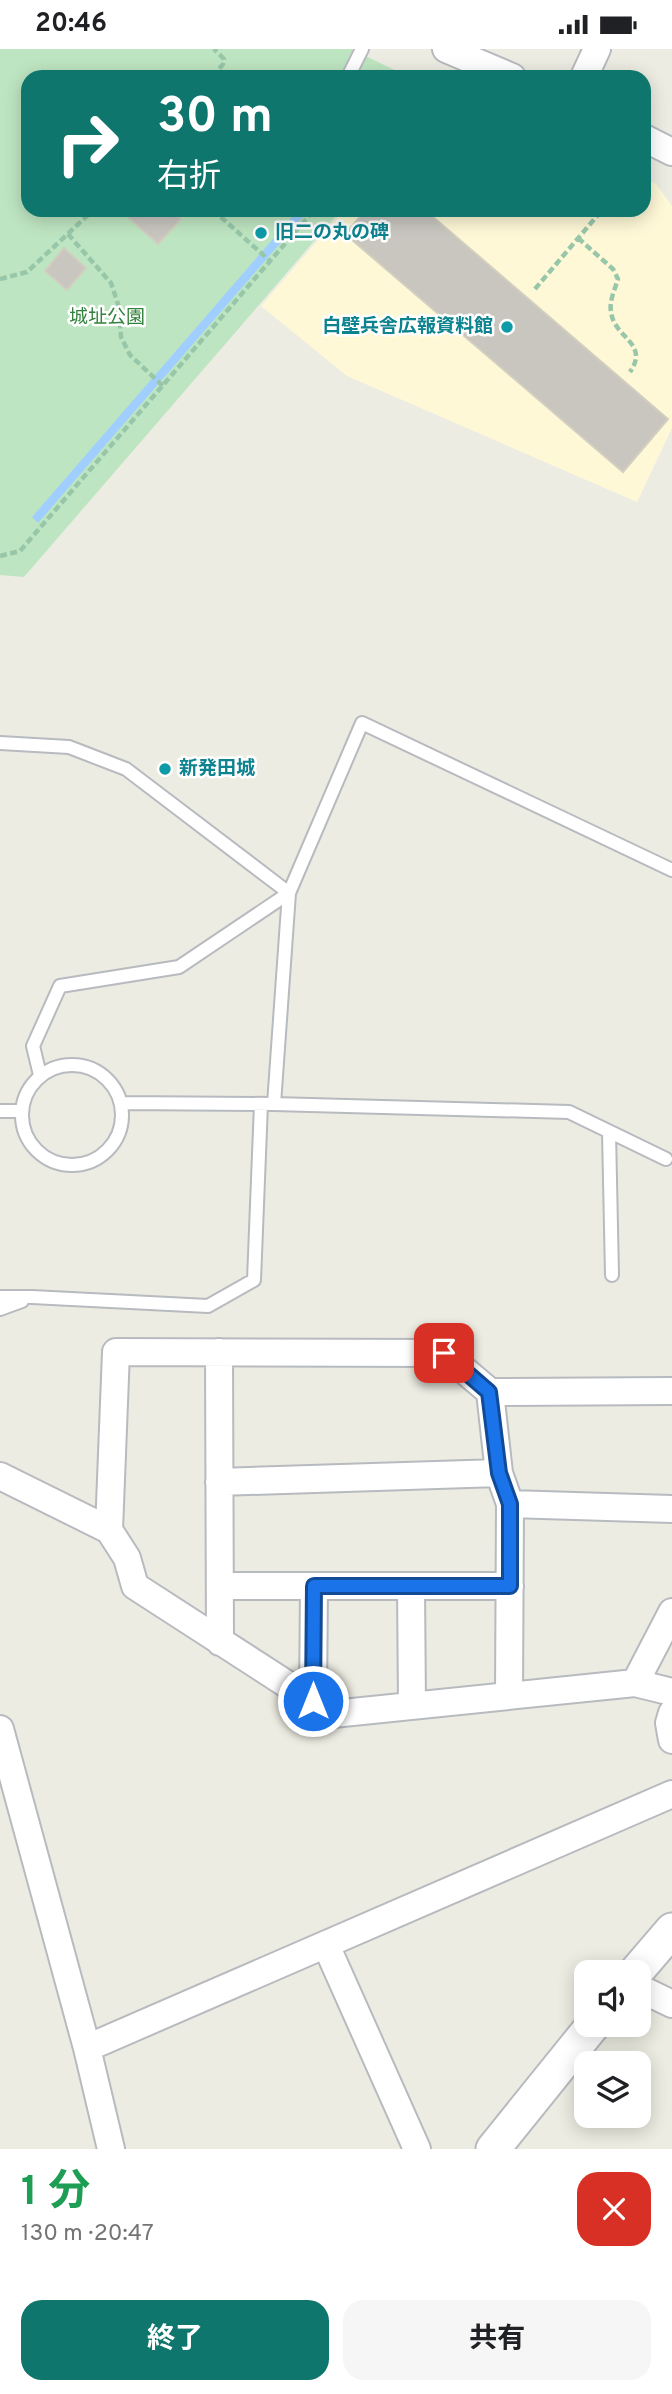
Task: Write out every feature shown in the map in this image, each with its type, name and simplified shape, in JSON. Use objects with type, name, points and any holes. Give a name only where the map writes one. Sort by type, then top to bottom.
[{"type":"street","points":[[446,49],[496,70]]},
{"type":"street","points":[[587,70],[597,49]]},
{"type":"street","points":[[651,142],[672,152]]},
{"type":"street","points":[[109,1530],[116,1352],[444,1353],[489,1392],[672,1391]]},
{"type":"street","points":[[219,1352],[220,1642]]},
{"type":"street","points":[[489,1392],[499,1473],[510,1504],[509,1696]]},
{"type":"street","points":[[219,1482],[499,1473]]},
{"type":"street","points":[[0,1476],[109,1530],[127,1558],[135,1586],[333,1714],[635,1683],[672,1692]]},
{"type":"street","points":[[510,1504],[672,1509]]},
{"type":"street","points":[[220,1586],[510,1586]]},
{"type":"street","points":[[313,1701],[314,1586]]},
{"type":"street","points":[[411,1586],[412,1706]]},
{"type":"street","points":[[635,1683],[672,1612]]},
{"type":"street","points":[[672,1713],[669,1723],[672,1740]]},
{"type":"street","points":[[0,1729],[87,2048],[111,2149]]},
{"type":"street","points":[[87,2048],[672,1794]]},
{"type":"street","points":[[646,1960],[672,1930]]},
{"type":"street","points":[[326,1945],[417,2149]]},
{"type":"street","points":[[651,1994],[672,2004]]},
{"type":"street","points":[[493,2149],[583,2037]]},
{"type":"lane","points":[[352,70],[362,49]]},
{"type":"lane","points":[[274,1104],[289,893],[362,723],[672,870]]},
{"type":"lane","points":[[0,743],[69,747],[126,769],[289,893]]},
{"type":"lane","points":[[40,1075],[33,1046],[60,986],[179,967],[289,893]]},
{"type":"lane","points":[[79,1065],[93,1069],[106,1077],[121,1103],[121,1125],[112,1145],[96,1159],[75,1165],[60,1164],[35,1149],[27,1137],[22,1111],[31,1085],[40,1075],[52,1068],[79,1065]]},
{"type":"lane","points":[[121,1103],[569,1112],[666,1159]]},
{"type":"lane","points":[[0,1297],[208,1306],[254,1280],[261,1104]]},
{"type":"lane","points":[[0,1111],[22,1111]]},
{"type":"lane","points":[[609,1132],[612,1275]]},
{"type":"lane","points":[[0,1309],[32,1297]]},
{"type":"path","points":[[214,49],[224,59],[218,70]]},
{"type":"path","points":[[0,279],[27,272],[87,217]]},
{"type":"path","points":[[220,217],[270,261]]},
{"type":"path","points":[[0,556],[20,551],[308,217]]},
{"type":"path","points":[[535,289],[597,217]]},
{"type":"path","points":[[68,234],[111,283],[119,307],[121,337],[130,355],[163,386]]},
{"type":"path","points":[[578,238],[613,269],[618,279],[611,315],[615,325],[634,346],[635,365],[630,372]]},
{"type":"shaded area","points":[[651,182],[656,184],[672,206],[672,428],[637,502],[347,376],[261,306],[338,217],[651,217]]},
{"type":"green space","name":"城址公園","points":[[0,49],[351,49],[394,70],[21,70],[21,217],[335,217],[24,577],[0,575]]},
{"type":"water","points":[[292,217],[303,217],[38,523],[32,517]]},
{"type":"building","points":[[128,217],[181,219],[158,244]]},
{"type":"building","name":"白壁兵舎広報資料館","points":[[360,217],[433,217],[668,419],[623,472],[345,234]]},
{"type":"building","points":[[64,248],[86,268],[67,290],[45,271]]},
{"type":"place","name":"旧二の丸の碑","points":[[261,233]]},
{"type":"place","name":"白壁兵舎広報資料館","points":[[507,327]]},
{"type":"place","name":"新発田城","points":[[165,769]]},
{"type":"route","points":[[313,1701],[314,1586],[510,1586],[510,1504],[499,1473],[489,1392],[444,1353]]}]
